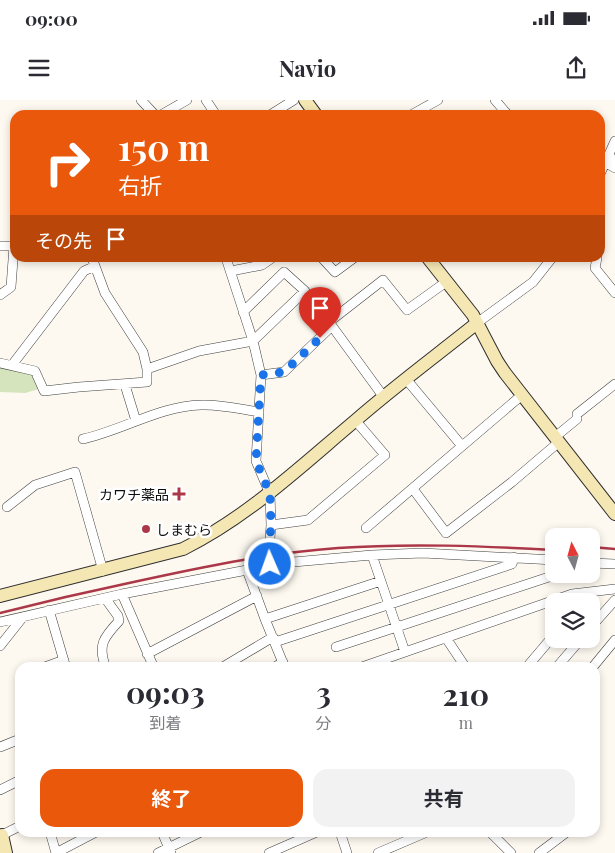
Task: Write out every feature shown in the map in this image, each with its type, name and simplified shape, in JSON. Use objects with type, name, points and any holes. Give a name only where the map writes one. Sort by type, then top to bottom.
[{"type":"street","points":[[141,100],[150,110]]},
{"type":"street","points":[[170,110],[187,100]]},
{"type":"street","points":[[278,110],[294,100]]},
{"type":"street","points":[[420,110],[438,100]]},
{"type":"street","points":[[495,100],[504,110]]},
{"type":"street","points":[[615,141],[607,160],[615,168]]},
{"type":"street","points":[[0,296],[11,287],[13,262]]},
{"type":"street","points":[[0,363],[12,366],[35,371],[44,391],[148,382],[148,369],[143,352],[105,293],[94,262],[84,271],[12,366]]},
{"type":"street","points":[[228,262],[253,341],[261,375],[256,461],[270,494],[270,564]]},
{"type":"street","points":[[231,271],[262,265],[266,262]]},
{"type":"street","points":[[326,262],[335,272],[349,262]]},
{"type":"street","points":[[431,262],[478,323],[497,361],[615,514]]},
{"type":"street","points":[[0,596],[183,549],[200,541],[270,494],[383,396],[533,282],[549,262]]},
{"type":"street","points":[[596,262],[595,268],[615,293]]},
{"type":"street","points":[[148,369],[199,351],[253,341],[304,291],[284,272],[243,312]]},
{"type":"street","points":[[383,396],[329,322],[383,280],[407,310],[446,282]]},
{"type":"street","points":[[261,375],[284,372],[332,326]]},
{"type":"street","points":[[406,379],[462,446]]},
{"type":"street","points":[[413,489],[446,532],[512,482],[577,419],[577,414],[615,384]]},
{"type":"street","points":[[125,385],[136,421]]},
{"type":"street","points":[[366,528],[522,395]]},
{"type":"street","points":[[83,439],[102,435],[136,421],[178,408],[201,405],[259,412]]},
{"type":"street","points":[[271,525],[308,520],[385,455],[355,420]]},
{"type":"street","points":[[7,507],[35,485],[75,472],[103,571]]},
{"type":"street","points":[[0,622],[122,594],[270,564],[372,555],[423,553],[545,561]]},
{"type":"street","points":[[372,555],[405,652]]},
{"type":"street","points":[[232,662],[274,639],[512,564],[514,558]]},
{"type":"street","points":[[600,563],[615,564]]},
{"type":"street","points":[[247,570],[283,662]]},
{"type":"street","points":[[336,647],[545,578]]},
{"type":"street","points":[[265,619],[381,582]]},
{"type":"street","points":[[376,662],[572,594],[615,589]]},
{"type":"street","points":[[122,594],[151,662]]},
{"type":"street","points":[[147,654],[257,596]]},
{"type":"street","points":[[105,598],[118,616],[119,621],[104,637],[102,645],[105,662]]},
{"type":"street","points":[[600,617],[615,600]]},
{"type":"street","points":[[49,610],[64,662]]},
{"type":"street","points":[[0,646],[23,616]]},
{"type":"street","points":[[446,638],[462,662]]},
{"type":"street","points":[[597,662],[615,640]]},
{"type":"street","points":[[531,662],[545,646]]},
{"type":"street","points":[[561,662],[573,648]]},
{"type":"street","points":[[0,747],[15,741]]},
{"type":"street","points":[[0,790],[15,782]]},
{"type":"street","points":[[6,853],[0,833],[15,828]]},
{"type":"street","points":[[51,837],[56,853],[86,837]]},
{"type":"street","points":[[164,837],[170,850]]},
{"type":"street","points":[[158,853],[170,850],[192,837]]},
{"type":"street","points":[[269,853],[306,837]]},
{"type":"street","points":[[342,837],[347,853]]},
{"type":"street","points":[[378,853],[415,837]]},
{"type":"street","points":[[495,837],[511,853]]},
{"type":"street","points":[[539,853],[560,837]]},
{"type":"green space","points":[[0,367],[34,373],[39,389],[25,393],[0,392]]},
{"type":"railway","points":[[0,613],[207,567],[311,550],[419,545],[545,550]]},
{"type":"railway","points":[[600,548],[615,549]]},
{"type":"place","name":"カワチ薬品","points":[[179,494]]},
{"type":"place","name":"しまむら","points":[[146,529]]},
{"type":"route","points":[[270,564],[270,494],[256,461],[261,375],[284,372],[320,338]]}]
